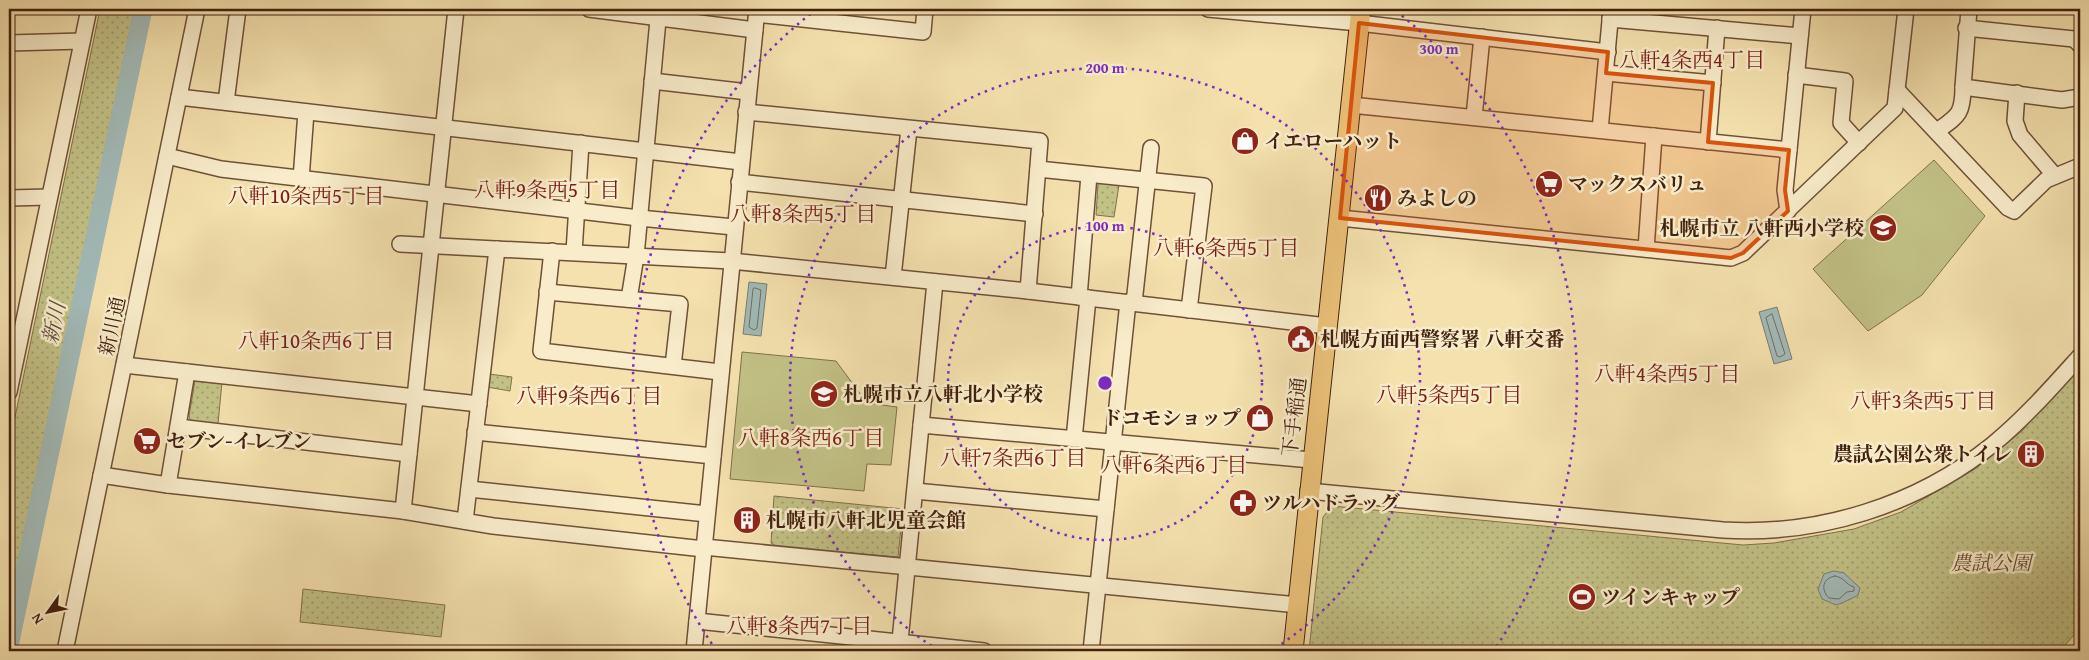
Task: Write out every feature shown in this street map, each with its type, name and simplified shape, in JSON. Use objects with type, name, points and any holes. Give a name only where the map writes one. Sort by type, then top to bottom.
[{"type":"main road","name":"下手稲通","points":[[1293,651],[1311,460],[1340,218],[1360,16]]},
{"type":"street","points":[[9,392],[13,356],[89,9]]},
{"type":"street","name":"新川通","points":[[65,651],[197,9]]},
{"type":"street","points":[[226,102],[238,9]]},
{"type":"street","points":[[403,511],[456,9]]},
{"type":"street","points":[[589,9],[658,13],[755,30]]},
{"type":"street","points":[[694,651],[734,227],[757,11],[923,32],[925,9]]},
{"type":"street","points":[[1208,9],[1360,16],[1482,37],[1608,52]]},
{"type":"street","points":[[1788,211],[1785,190],[1803,9]]},
{"type":"street","points":[[1340,218],[1731,258],[1743,253],[1896,108],[1906,9]]},
{"type":"street","points":[[1938,131],[1958,116],[1963,107],[1966,28],[1969,9]]},
{"type":"street","points":[[628,299],[636,256],[658,13]]},
{"type":"street","points":[[1600,130],[1611,14],[1717,28],[1800,36]]},
{"type":"street","points":[[1708,142],[1717,28]]},
{"type":"street","points":[[1966,28],[2074,38],[2080,45]]},
{"type":"street","points":[[1474,118],[1482,37]]},
{"type":"street","points":[[9,43],[82,41]]},
{"type":"street","points":[[1606,73],[1713,83]]},
{"type":"street","points":[[1796,75],[1845,81],[1841,123],[1859,143]]},
{"type":"street","points":[[652,81],[748,92]]},
{"type":"street","points":[[1963,88],[2062,100],[2080,97]]},
{"type":"street","points":[[1897,90],[1938,131],[2008,208],[2014,211],[2046,180],[2080,166]]},
{"type":"street","points":[[2017,94],[2014,121],[2020,135],[2055,176]]},
{"type":"street","points":[[179,97],[443,126],[741,162]]},
{"type":"street","points":[[1351,105],[1789,150]]},
{"type":"street","points":[[302,179],[306,112]]},
{"type":"street","points":[[746,112],[1040,142],[1028,291]]},
{"type":"street","points":[[893,278],[909,129]]},
{"type":"street","points":[[1646,250],[1654,136]]},
{"type":"street","points":[[574,252],[580,143]]},
{"type":"street","points":[[1091,651],[1112,442],[1149,180],[1151,148]]},
{"type":"street","points":[[167,156],[222,169],[576,209],[639,218],[734,227]]},
{"type":"street","points":[[1038,169],[1204,186],[1189,310]]},
{"type":"street","points":[[1074,439],[1089,174]]},
{"type":"street","points":[[739,182],[1035,214]]},
{"type":"street","points":[[9,198],[48,197]]},
{"type":"street","points":[[400,244],[731,261],[1028,291],[1328,326]]},
{"type":"street","points":[[465,521],[497,249]]},
{"type":"street","points":[[552,251],[541,351],[720,372]]},
{"type":"street","points":[[900,647],[935,282]]},
{"type":"street","points":[[547,292],[680,304],[673,366]]},
{"type":"street","points":[[1308,491],[1723,530],[1752,532],[1795,530],[1908,498],[1950,475],[1992,445],[2024,417],[2080,356]]},
{"type":"street","points":[[124,365],[479,404]]},
{"type":"street","points":[[168,485],[187,372]]},
{"type":"street","points":[[921,425],[1311,460]]},
{"type":"street","points":[[178,427],[409,454]]},
{"type":"street","points":[[475,432],[712,456]]},
{"type":"street","points":[[100,475],[168,485],[403,511],[465,521],[704,548],[1298,605]]},
{"type":"street","points":[[469,489],[707,514]]},
{"type":"street","points":[[915,491],[1106,510]]},
{"type":"street","points":[[697,621],[900,647],[984,651]]},
{"type":"highlighted area","points":[[1359,23],[1608,52],[1606,73],[1713,83],[1708,142],[1789,150],[1785,190],[1788,211],[1743,253],[1731,258],[1340,218]]},
{"type":"green space","points":[[100,9],[138,9],[9,632],[9,446]]},
{"type":"green space","points":[[1934,160],[1985,216],[1922,295],[1868,331],[1813,269]]},
{"type":"green space","points":[[1101,182],[1119,185],[1114,217],[1096,215],[1098,184]]},
{"type":"green space","points":[[742,352],[836,361],[867,403],[897,407],[891,465],[867,464],[864,491],[730,479]]},
{"type":"green space","name":"農試公園","points":[[2080,364],[2080,628],[2060,651],[1309,651],[1323,517],[1332,506],[1743,545],[1774,543],[1854,529],[1901,512],[1975,469],[2022,431]]},
{"type":"green space","points":[[489,374],[512,377],[510,391],[487,387]]},
{"type":"green space","points":[[200,378],[222,382],[218,424],[191,422],[189,416],[195,381]]},
{"type":"green space","points":[[774,496],[903,509],[898,557],[777,547],[771,543]]},
{"type":"green space","points":[[303,589],[445,605],[441,637],[300,622]]},
{"type":"water","points":[[749,282],[767,284],[761,336],[743,334]]},
{"type":"water","points":[[1777,307],[1792,359],[1774,364],[1759,312]]},
{"type":"water","points":[[1834,571],[1844,573],[1860,588],[1858,595],[1836,605],[1822,599],[1818,589],[1824,574]]},
{"type":"waterway","name":"新川","points":[[9,646],[143,9]]},
{"type":"place","name":"イエローハット","points":[[1245,141]]},
{"type":"place","name":"マックスバリュ","points":[[1549,184]]},
{"type":"place","name":"みよしの","points":[[1378,198]]},
{"type":"place","name":"札幌市立 八軒西小学校","points":[[1883,228]]},
{"type":"place","name":"札幌方面西警察署 八軒交番","points":[[1301,339]]},
{"type":"place","name":"札幌市立八軒北小学校","points":[[824,394]]},
{"type":"place","name":"ドコモショップ","points":[[1260,418]]},
{"type":"place","name":"セブン-イレブン","points":[[147,441]]},
{"type":"place","name":"農試公園公衆トイレ","points":[[2031,454]]},
{"type":"place","name":"ツルハドラッグ","points":[[1243,503]]},
{"type":"place","name":"札幌市八軒北児童会館","points":[[747,520]]},
{"type":"place","name":"ツインキャップ","points":[[1582,597]]},
{"type":"district","name":"八軒4条西4丁目","points":[[1692,60]]},
{"type":"district","name":"八軒9条西5丁目","points":[[547,190]]},
{"type":"district","name":"八軒10条西5丁目","points":[[306,196]]},
{"type":"district","name":"八軒8条西5丁目","points":[[803,214]]},
{"type":"district","name":"八軒6条西5丁目","points":[[1226,248]]},
{"type":"district","name":"八軒10条西6丁目","points":[[316,341]]},
{"type":"district","name":"八軒4条西5丁目","points":[[1667,374]]},
{"type":"district","name":"八軒5条西5丁目","points":[[1449,395]]},
{"type":"district","name":"八軒9条西6丁目","points":[[589,396]]},
{"type":"district","name":"八軒3条西5丁目","points":[[1923,401]]},
{"type":"district","name":"八軒8条西6丁目","points":[[811,438]]},
{"type":"district","name":"八軒7条西6丁目","points":[[1013,458]]},
{"type":"district","name":"八軒6条西6丁目","points":[[1174,465]]},
{"type":"district","name":"八軒8条西7丁目","points":[[799,626]]}]
